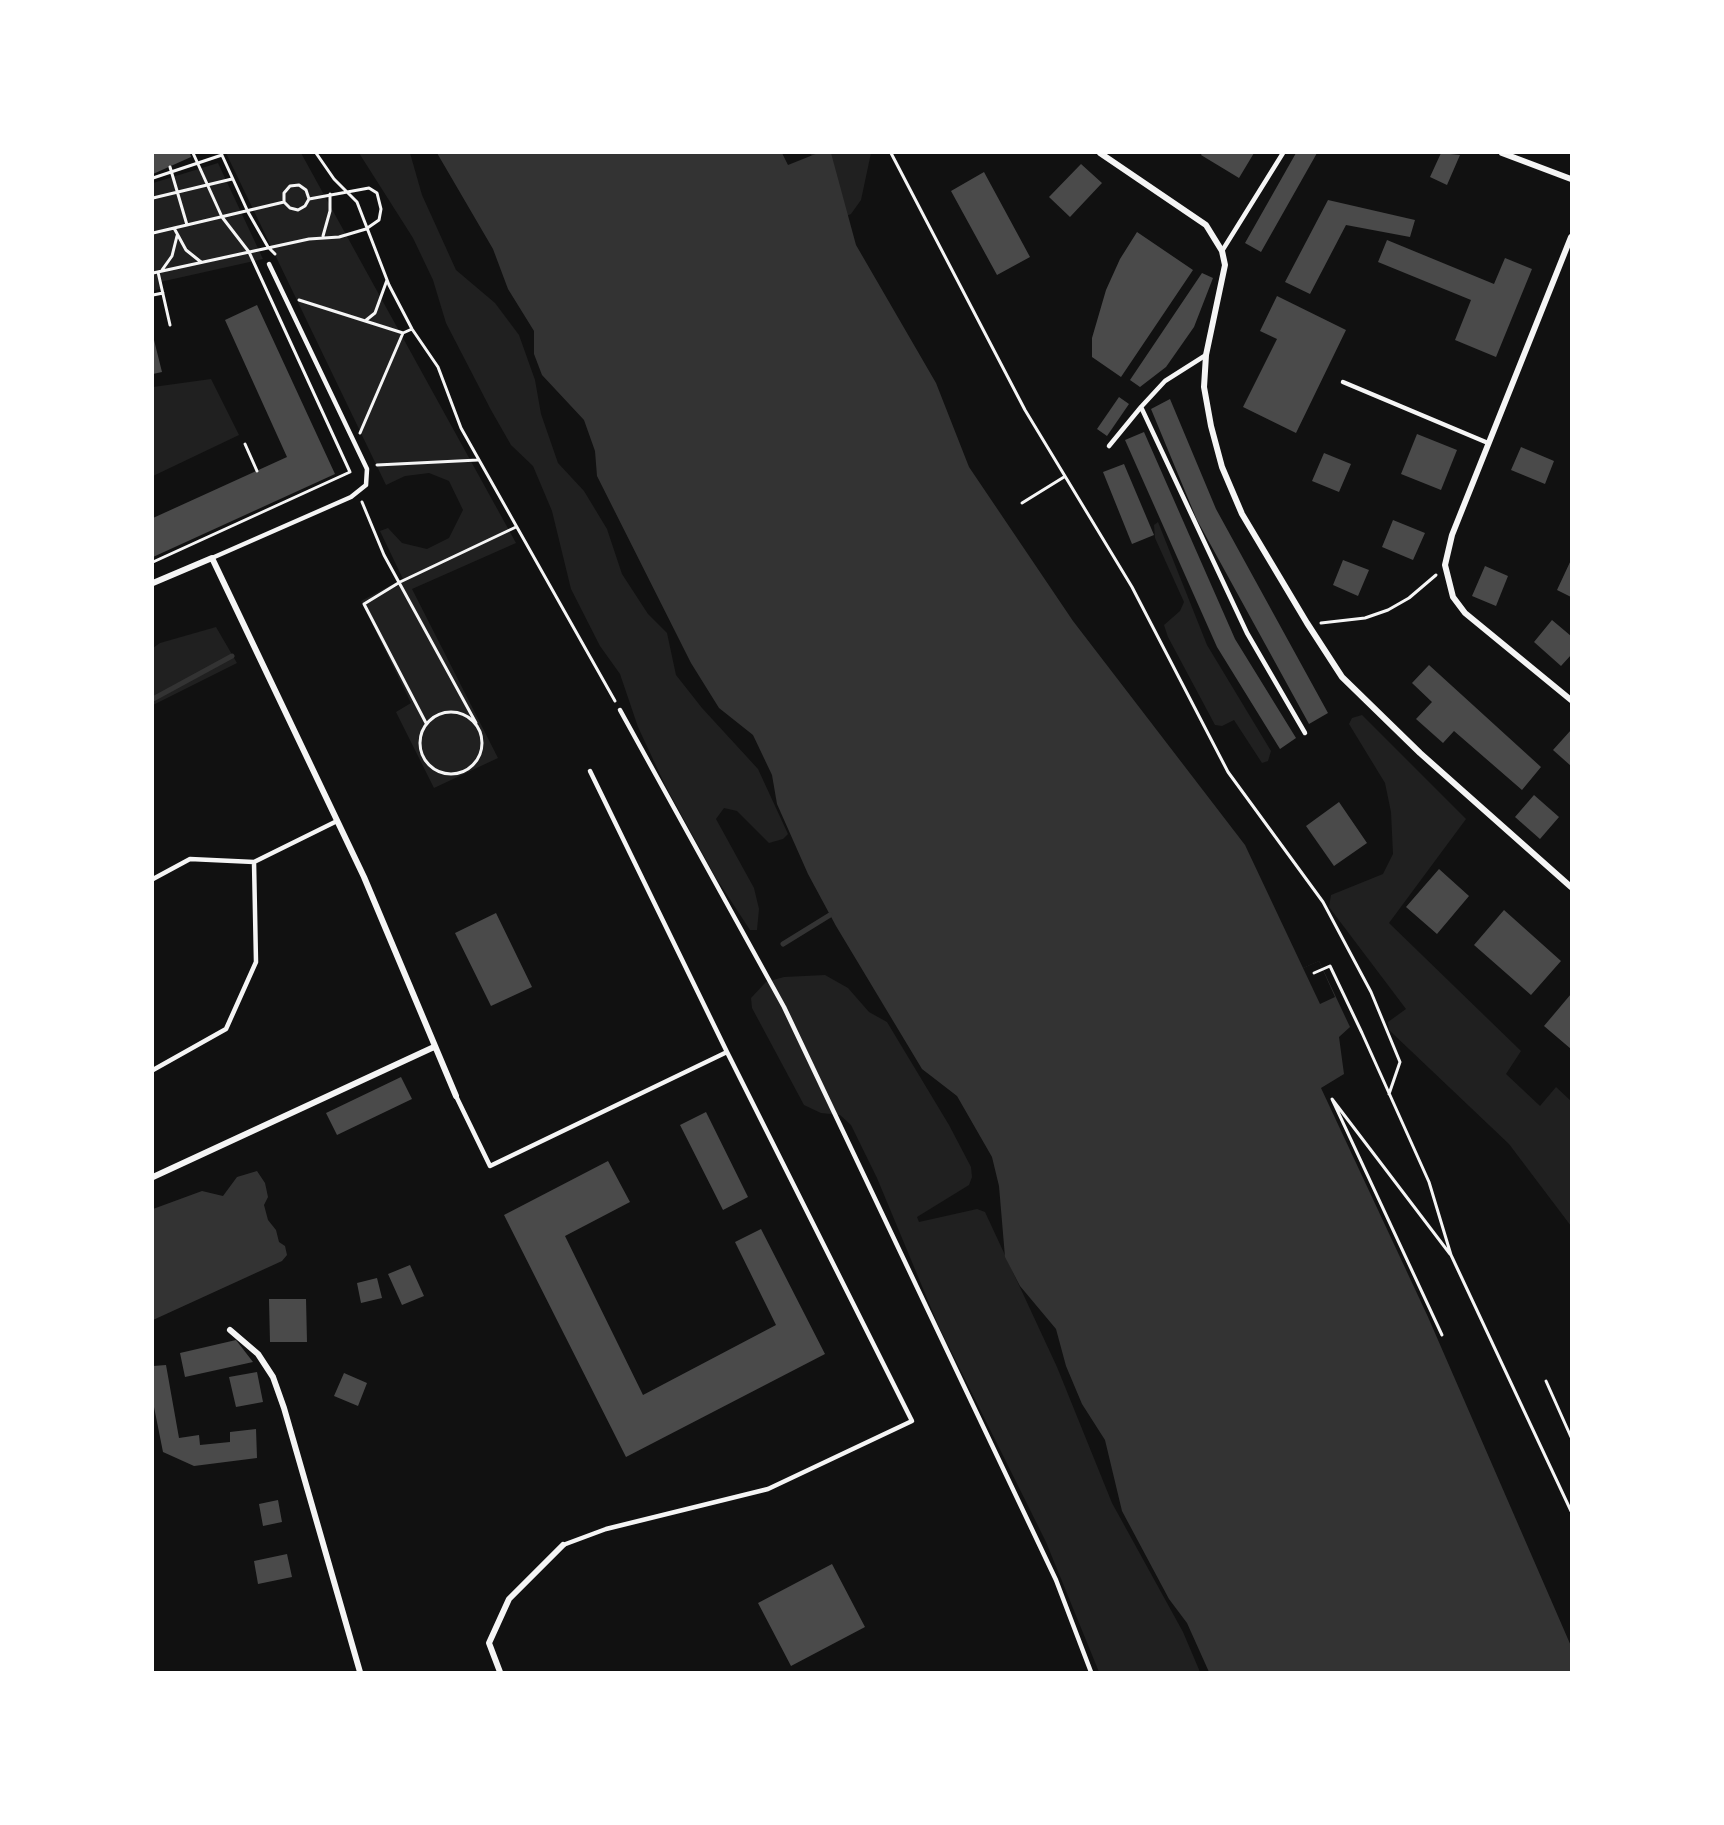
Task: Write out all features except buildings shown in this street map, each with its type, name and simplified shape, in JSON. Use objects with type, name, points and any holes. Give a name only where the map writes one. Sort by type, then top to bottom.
[{"type":"street","points":[[1100,153],[1206,225],[1222,251],[1225,265],[1206,355],[1204,387],[1222,467],[1242,514],[1307,623],[1342,677],[1420,753],[1571,885]]},
{"type":"street","points":[[1502,153],[1571,179]]},
{"type":"street","points":[[1571,237],[1452,535],[1445,565],[1453,597],[1465,613],[1571,700]]},
{"type":"street","points":[[153,583],[212,558],[364,877],[456,1096]]},
{"type":"street","points":[[153,1177],[434,1047]]},
{"type":"street","points":[[230,1330],[258,1354],[273,1377],[360,1672]]},
{"type":"street","points":[[500,1672],[489,1643],[509,1599],[563,1545]]},
{"type":"lane","points":[[1222,251],[1283,153]]},
{"type":"lane","points":[[212,558],[351,497],[366,485],[367,469],[269,264]]},
{"type":"lane","points":[[1109,446],[1165,381],[1206,355]]},
{"type":"lane","points":[[1343,382],[1488,443]]},
{"type":"lane","points":[[1141,407],[1247,633],[1305,733]]},
{"type":"lane","points":[[620,710],[784,1006],[1056,1580],[1090,1672]]},
{"type":"lane","points":[[563,1545],[606,1529],[768,1489],[912,1421],[727,1052],[590,771]]},
{"type":"lane","points":[[153,879],[190,859],[254,862],[337,821]]},
{"type":"lane","points":[[153,1070],[226,1029],[256,962],[254,862]]},
{"type":"lane","points":[[456,1096],[490,1166],[727,1052]]},
{"type":"path","points":[[153,562],[273,505],[350,472],[249,252],[222,217],[193,153]]},
{"type":"path","points":[[316,153],[357,202],[387,280],[412,329],[438,367],[461,428],[620,710]]},
{"type":"path","points":[[891,153],[1025,410],[1132,588],[1228,772],[1323,902],[1360,972],[1400,1062],[1389,1094]]},
{"type":"path","points":[[153,178],[221,154],[248,212],[268,247],[278,257]]},
{"type":"path","points":[[170,166],[187,225]]},
{"type":"path","points":[[153,198],[232,179]]},
{"type":"path","points":[[284,202],[285,193],[290,186],[299,185],[306,190],[309,199]]},
{"type":"path","points":[[153,273],[268,247],[323,237],[339,237],[366,229],[379,220],[381,209],[377,193],[369,188],[309,199],[305,206],[298,210],[290,208],[284,202]]},
{"type":"path","points":[[323,237],[330,211],[330,194]]},
{"type":"path","points":[[153,231],[248,212],[284,202]]},
{"type":"path","points":[[174,228],[186,250],[201,262]]},
{"type":"path","points":[[170,325],[160,271],[172,256],[177,236]]},
{"type":"path","points":[[365,321],[375,313],[387,280]]},
{"type":"path","points":[[153,295],[163,293]]},
{"type":"path","points":[[275,308],[298,300],[403,333],[412,329]]},
{"type":"path","points":[[338,445],[363,432],[403,333]]},
{"type":"path","points":[[245,444],[257,471]]},
{"type":"path","points":[[377,465],[478,460]]},
{"type":"path","points":[[1022,503],[1064,477]]},
{"type":"path","points":[[426,723],[364,604],[400,582],[516,528]]},
{"type":"path","points":[[1307,623],[1341,623],[1388,610],[1409,598],[1445,565]]},
{"type":"path","points":[[449,711],[468,716],[476,723],[482,743],[475,763],[457,774],[436,771],[428,764],[419,746],[420,736],[426,723],[439,713],[449,711]]},
{"type":"path","points":[[1314,973],[1330,966],[1429,1182],[1451,1256],[1571,1511]]},
{"type":"path","points":[[1442,1335],[1332,1099],[1451,1256]]},
{"type":"path","points":[[1546,1380],[1571,1437]]},
{"type":"shaded area","points":[[226,153],[301,153],[516,543],[412,589],[498,758],[434,788],[396,712],[411,703],[361,601],[403,579],[380,531],[388,528],[402,543],[427,549],[449,538],[463,510],[449,481],[429,473],[405,476],[386,485]]},
{"type":"shaded area","points":[[359,153],[410,153],[422,195],[456,270],[495,303],[519,335],[535,380],[541,414],[558,463],[584,491],[607,529],[622,574],[648,614],[667,633],[676,675],[702,708],[758,769],[788,834],[783,839],[769,843],[737,811],[724,808],[716,819],[754,888],[759,909],[757,930],[750,930],[716,878],[665,785],[638,727],[620,674],[600,646],[571,589],[552,511],[533,466],[511,445],[491,410],[446,323],[433,280],[413,238]]},
{"type":"shaded area","points":[[437,153],[782,153],[788,165],[818,153],[831,153],[856,245],[936,383],[969,467],[1073,621],[1245,845],[1303,968],[1319,961],[1350,1027],[1339,1037],[1344,1074],[1321,1088],[1428,1317],[1571,1646],[1571,1672],[1209,1672],[1187,1623],[1169,1599],[1122,1511],[1105,1440],[1082,1404],[1066,1366],[1056,1329],[1020,1286],[1005,1257],[999,1186],[992,1157],[957,1096],[922,1069],[836,926],[808,874],[777,804],[772,775],[753,735],[719,708],[691,663],[597,476],[595,451],[584,420],[542,375],[534,354],[534,331],[508,289],[493,249]]},
{"type":"shaded area","points":[[871,153],[861,200],[851,214],[842,218],[832,216],[811,154]]},
{"type":"shaded area","points":[[218,163],[263,259],[160,282],[160,289],[153,291],[153,183]]},
{"type":"shaded area","points":[[211,379],[239,435],[153,476],[153,387]]},
{"type":"shaded area","points":[[1158,522],[1207,645],[1271,751],[1268,761],[1262,763],[1234,720],[1222,726],[1215,725],[1168,637],[1164,625],[1180,611],[1184,602],[1155,538],[1154,525]]},
{"type":"shaded area","points":[[216,627],[237,663],[153,705],[153,648],[160,643]]},
{"type":"shaded area","points":[[1362,715],[1466,819],[1389,923],[1521,1051],[1506,1074],[1540,1106],[1556,1087],[1571,1101],[1571,1226],[1509,1144],[1389,1030],[1388,1022],[1406,1009],[1329,907],[1331,895],[1383,874],[1393,854],[1391,812],[1385,783],[1349,724],[1352,718]]},
{"type":"shaded area","points":[[825,975],[848,988],[869,1012],[887,1022],[949,1125],[971,1167],[972,1177],[969,1185],[917,1217],[919,1222],[977,1209],[985,1212],[1057,1367],[1112,1503],[1183,1632],[1200,1672],[1099,1672],[1046,1542],[939,1327],[877,1178],[851,1125],[840,1115],[821,1113],[804,1105],[752,1008],[751,998],[766,982],[784,977]]},
{"type":"shaded area","points":[[257,1171],[265,1183],[268,1197],[264,1205],[268,1220],[276,1230],[279,1242],[285,1246],[287,1255],[282,1261],[153,1320],[153,1209],[202,1191],[223,1196],[237,1177]]},
{"type":"pier","points":[[1319,961],[1335,997],[1320,1004],[1303,968]]},
{"type":"waterway","points":[[153,699],[232,656]]},
{"type":"waterway","points":[[783,944],[830,915]]}]
